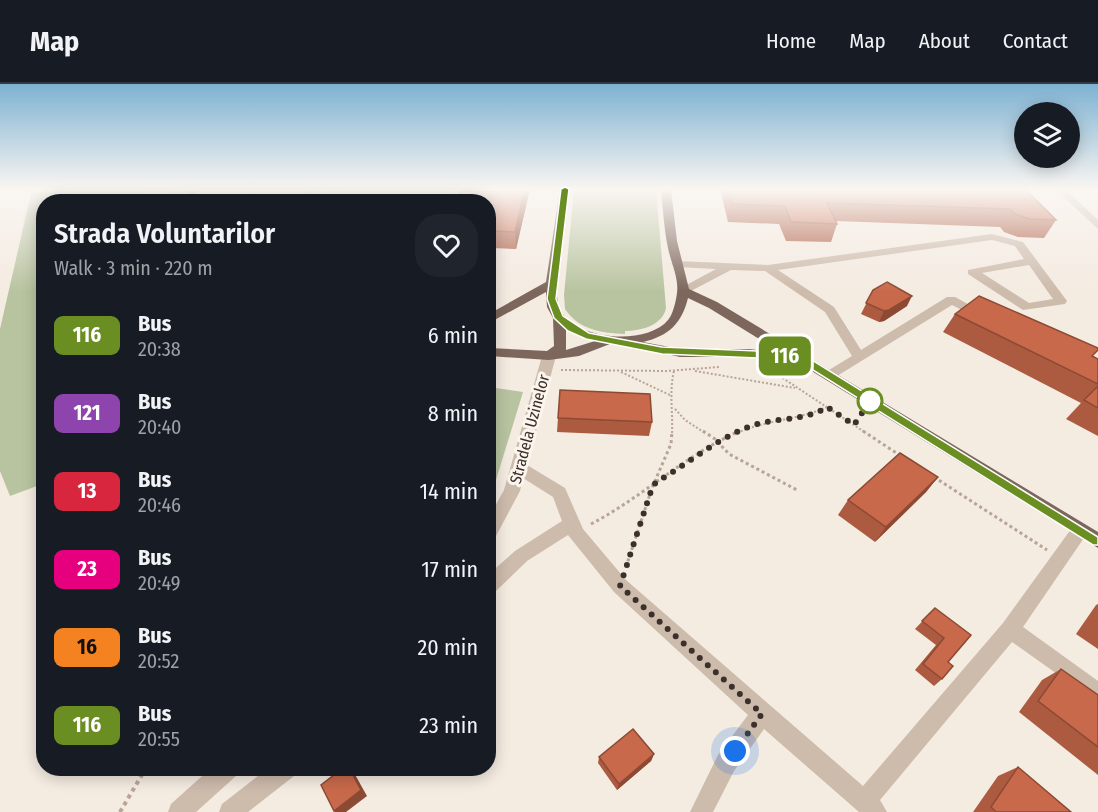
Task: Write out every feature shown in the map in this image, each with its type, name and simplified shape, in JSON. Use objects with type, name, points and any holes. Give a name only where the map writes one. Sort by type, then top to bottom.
[{"type":"main road","points":[[551,363],[561,348],[559,318],[552,299],[561,223]]},
{"type":"main road","points":[[496,353],[551,363],[613,340],[656,334],[674,321],[683,291],[671,223]]},
{"type":"main road","points":[[496,315],[553,283]]},
{"type":"main road","points":[[683,291],[714,305],[1098,541]]},
{"type":"main road","points":[[559,318],[572,329],[586,336],[680,353],[749,353],[783,356],[809,363]]},
{"type":"street","points":[[677,264],[768,268],[992,237],[1019,244],[1061,301],[1027,307],[972,272],[1031,261]]},
{"type":"street","points":[[683,291],[728,267]]},
{"type":"street","points":[[768,268],[830,310],[858,356]]},
{"type":"street","points":[[830,376],[858,356],[951,300],[993,320]]},
{"type":"street","name":"Stradela Uzinelor","points":[[496,522],[505,507],[519,468],[551,363]]},
{"type":"street","points":[[519,468],[559,493],[574,528],[620,586],[762,714],[870,807],[1010,629],[1080,530]]},
{"type":"street","points":[[496,579],[521,556],[574,528]]},
{"type":"street","points":[[1010,629],[1098,693]]},
{"type":"street","points":[[701,812],[726,763],[762,714]]},
{"type":"street","points":[[179,812],[219,776]]},
{"type":"street","points":[[230,812],[276,776]]},
{"type":"path","points":[[551,363],[618,371],[722,367]]},
{"type":"path","points":[[765,366],[905,459]]},
{"type":"path","points":[[620,586],[670,447],[674,408],[671,384],[674,370]]},
{"type":"path","points":[[687,370],[797,388]]},
{"type":"path","points":[[618,371],[651,384],[673,398]]},
{"type":"path","points":[[574,528],[625,506],[656,482],[717,442],[754,425],[806,416],[827,407]]},
{"type":"path","points":[[674,408],[685,420],[717,442],[722,449],[797,490]]},
{"type":"path","points":[[707,449],[722,449]]},
{"type":"path","points":[[924,471],[1060,558]]},
{"type":"path","points":[[120,812],[141,776]]},
{"type":"green space","points":[[24,223],[36,223],[36,486],[10,496],[0,471],[0,329]]},
{"type":"green space","points":[[571,223],[659,223],[666,308],[661,319],[656,323],[638,330],[625,331],[625,334],[592,329],[577,322],[565,309],[564,295]]},
{"type":"green space","points":[[496,388],[523,392],[496,480]]},
{"type":"building","points":[[496,223],[517,223],[515,232],[496,231]]},
{"type":"building","points":[[887,282],[912,296],[884,311],[866,303],[873,290]]},
{"type":"building","points":[[979,296],[1098,348],[1092,356],[1098,359],[1098,384],[955,314]]},
{"type":"building","points":[[1098,386],[1098,408],[1084,400]]},
{"type":"building","points":[[560,390],[650,394],[652,422],[558,418]]},
{"type":"building","points":[[900,453],[938,477],[886,527],[848,500]]},
{"type":"building","points":[[935,608],[971,635],[948,662],[953,666],[942,679],[923,664],[944,638],[922,621]]},
{"type":"building","points":[[1061,669],[1098,695],[1098,747],[1038,701]]},
{"type":"building","points":[[633,729],[654,754],[619,784],[599,757]]},
{"type":"building","points":[[1018,767],[1071,812],[996,812],[991,807]]},
{"type":"building","points":[[333,776],[353,776],[361,790],[334,811],[321,785]]},
{"type":"bus line","name":"116","points":[[561,223],[552,299],[553,308],[559,318],[572,329],[586,336],[662,351],[712,354],[749,353],[783,356],[809,363],[1098,541]]},
{"type":"route","points":[[735,751],[762,714],[620,586],[630,551],[646,513],[652,488],[656,482],[714,444],[754,425],[806,416],[827,407],[854,425],[870,401]]}]
